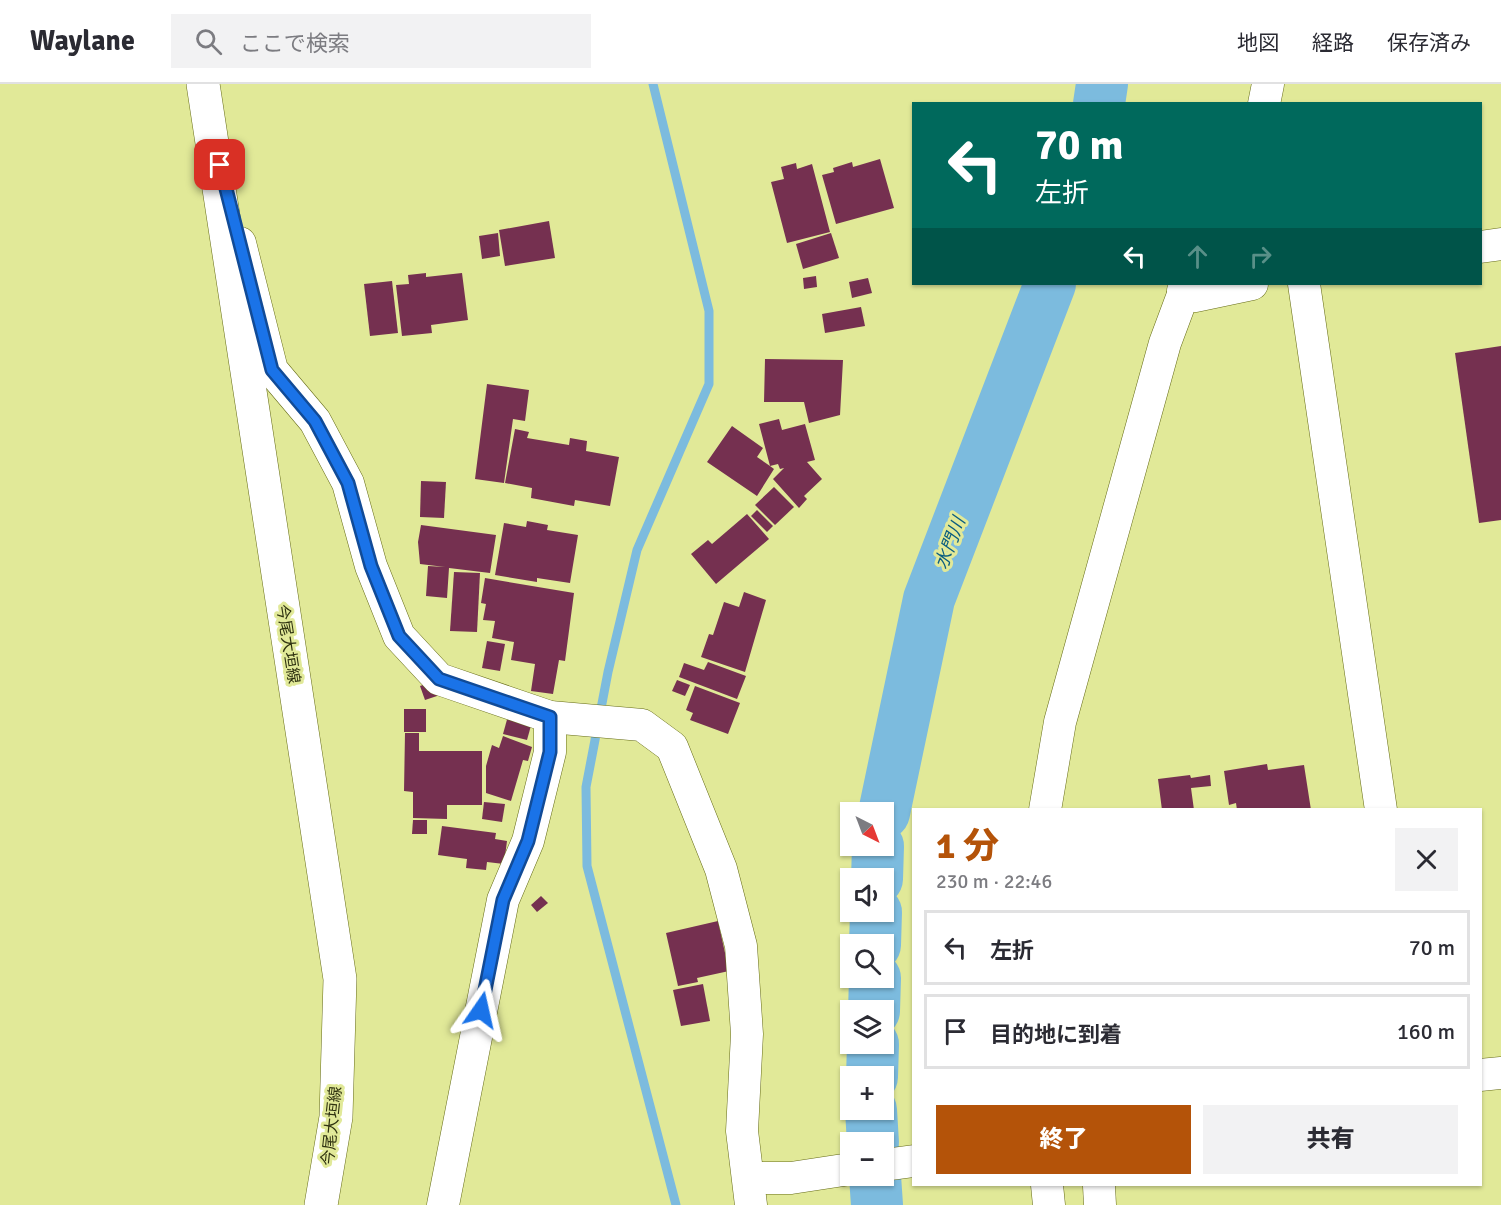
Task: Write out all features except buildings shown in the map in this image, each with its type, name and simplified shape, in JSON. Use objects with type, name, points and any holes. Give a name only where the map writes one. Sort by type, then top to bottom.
[{"type":"main road","name":"今尾大垣線","points":[[203,84],[340,979],[336,1117],[321,1205]]},
{"type":"street","points":[[1264,102],[1268,84]]},
{"type":"street","points":[[209,120],[272,370],[315,421],[348,483],[371,566],[399,636],[439,679],[559,717],[642,725],[672,747],[721,869],[741,946],[747,1034],[742,1131],[750,1191],[790,1178],[840,1171]]},
{"type":"street","points":[[1482,247],[1501,244]]},
{"type":"street","points":[[1045,808],[1060,722],[1162,355],[1185,287],[1195,296],[1247,285]]},
{"type":"street","points":[[1304,285],[1381,808]]},
{"type":"street","points":[[443,1205],[503,900],[528,841],[559,717]]},
{"type":"street","points":[[1482,1075],[1501,1073]]},
{"type":"street","points":[[894,1164],[912,1161]]},
{"type":"street","points":[[1047,1186],[1049,1205]]},
{"type":"waterway","points":[[653,84],[709,311],[709,384],[637,550],[608,672],[586,787],[587,866],[676,1205]]},
{"type":"waterway","name":"水門川","points":[[1099,102],[1102,84]]},
{"type":"waterway","name":"水門川","points":[[886,802],[929,599],[1050,285]]},
{"type":"waterway","name":"水門川","points":[[877,868],[878,856]]},
{"type":"waterway","name":"水門川","points":[[875,934],[876,922]]},
{"type":"waterway","name":"水門川","points":[[874,1000],[875,988]]},
{"type":"waterway","name":"水門川","points":[[872,1066],[873,1054]]},
{"type":"waterway","name":"水門川","points":[[872,1120],[872,1132]]},
{"type":"waterway","name":"水門川","points":[[876,1186],[877,1205]]},
{"type":"route","points":[[220,165],[272,370],[315,421],[348,483],[371,566],[399,636],[439,679],[550,717],[550,752],[528,841],[503,900],[481,1010]]}]
